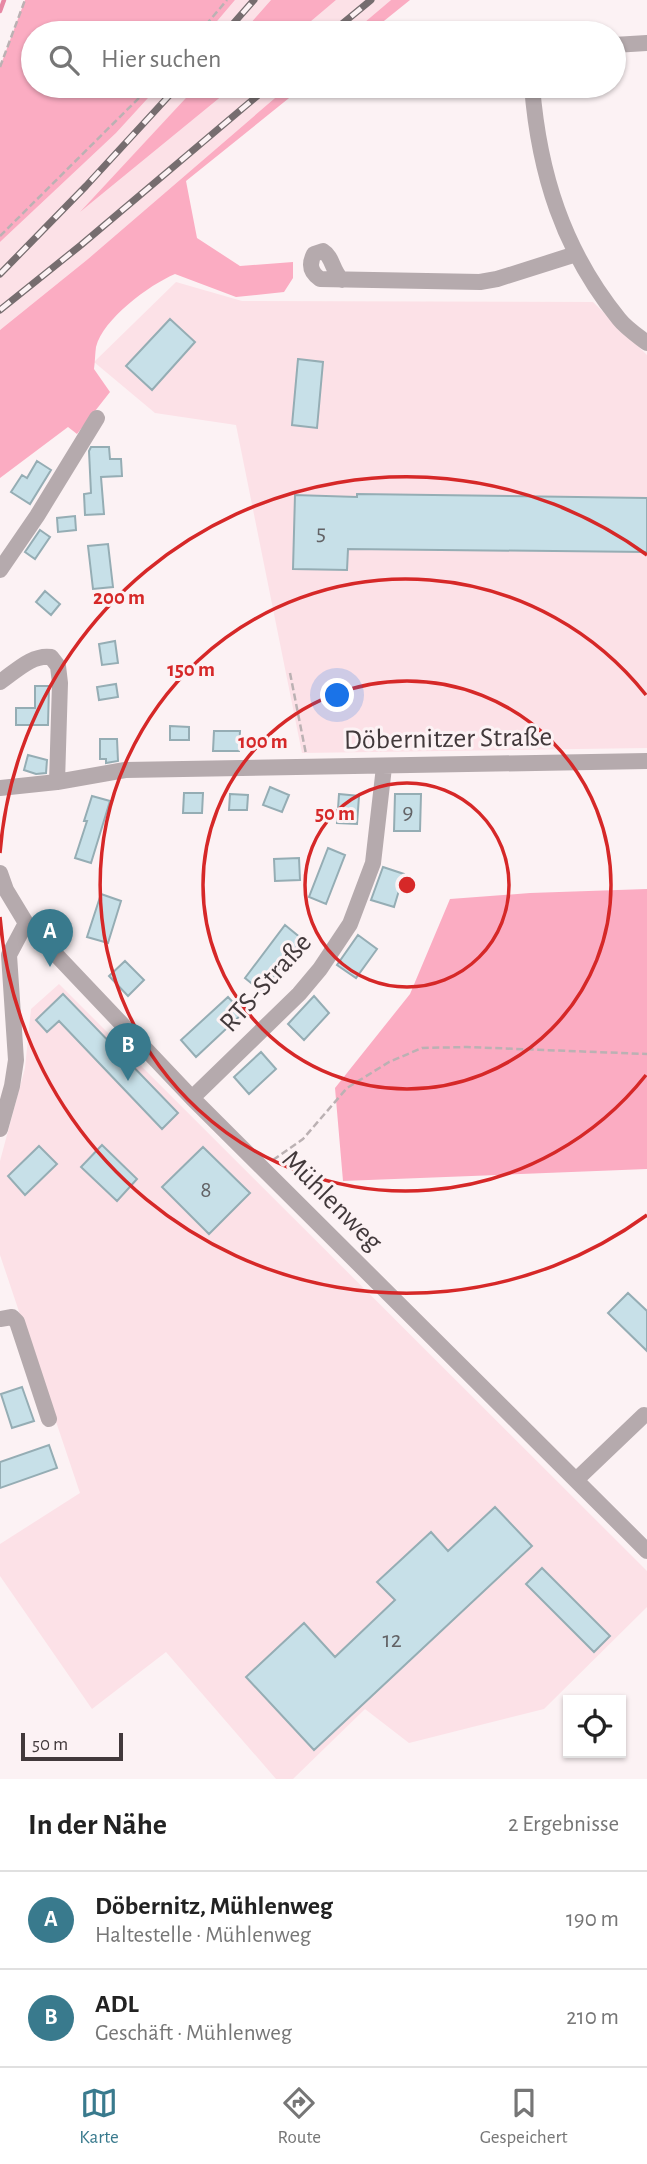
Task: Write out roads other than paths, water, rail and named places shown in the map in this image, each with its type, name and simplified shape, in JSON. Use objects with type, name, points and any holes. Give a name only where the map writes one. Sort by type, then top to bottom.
[{"type":"street","points":[[626,44],[647,43]]},
{"type":"street","points":[[533,98],[536,132],[555,208],[576,254],[620,320],[647,343]]},
{"type":"street","points":[[342,279],[480,282],[576,254]]},
{"type":"street","points":[[0,570],[37,516],[97,418]]},
{"type":"street","points":[[0,682],[33,659],[43,656],[51,657],[58,666],[60,683],[57,782]]},
{"type":"street","name":"Döbernitzer Straße","points":[[0,788],[57,782],[125,770],[647,761]]},
{"type":"street","name":"RTS-Straße","points":[[192,1098],[299,994],[320,969],[350,924],[373,863],[384,767]]},
{"type":"street","name":"Mühlenweg","points":[[0,873],[6,890],[26,923],[192,1098],[647,1551]]},
{"type":"street","points":[[0,1129],[14,1073],[8,1027],[9,955],[26,923]]},
{"type":"street","points":[[0,1319],[12,1318],[17,1322],[49,1419]]},
{"type":"street","points":[[576,1480],[644,1415]]},
{"type":"waterway","points":[[0,11],[4,0]]},
{"type":"railway","points":[[236,21],[254,0]]},
{"type":"railway","points":[[346,21],[371,0]]},
{"type":"railway","points":[[0,274],[167,98]]},
{"type":"railway","points":[[0,310],[255,98]]},
{"type":"place","name":"Döbernitz, Mühlenweg","points":[[50,967]]},
{"type":"place","name":"ADL","points":[[128,1081]]}]
